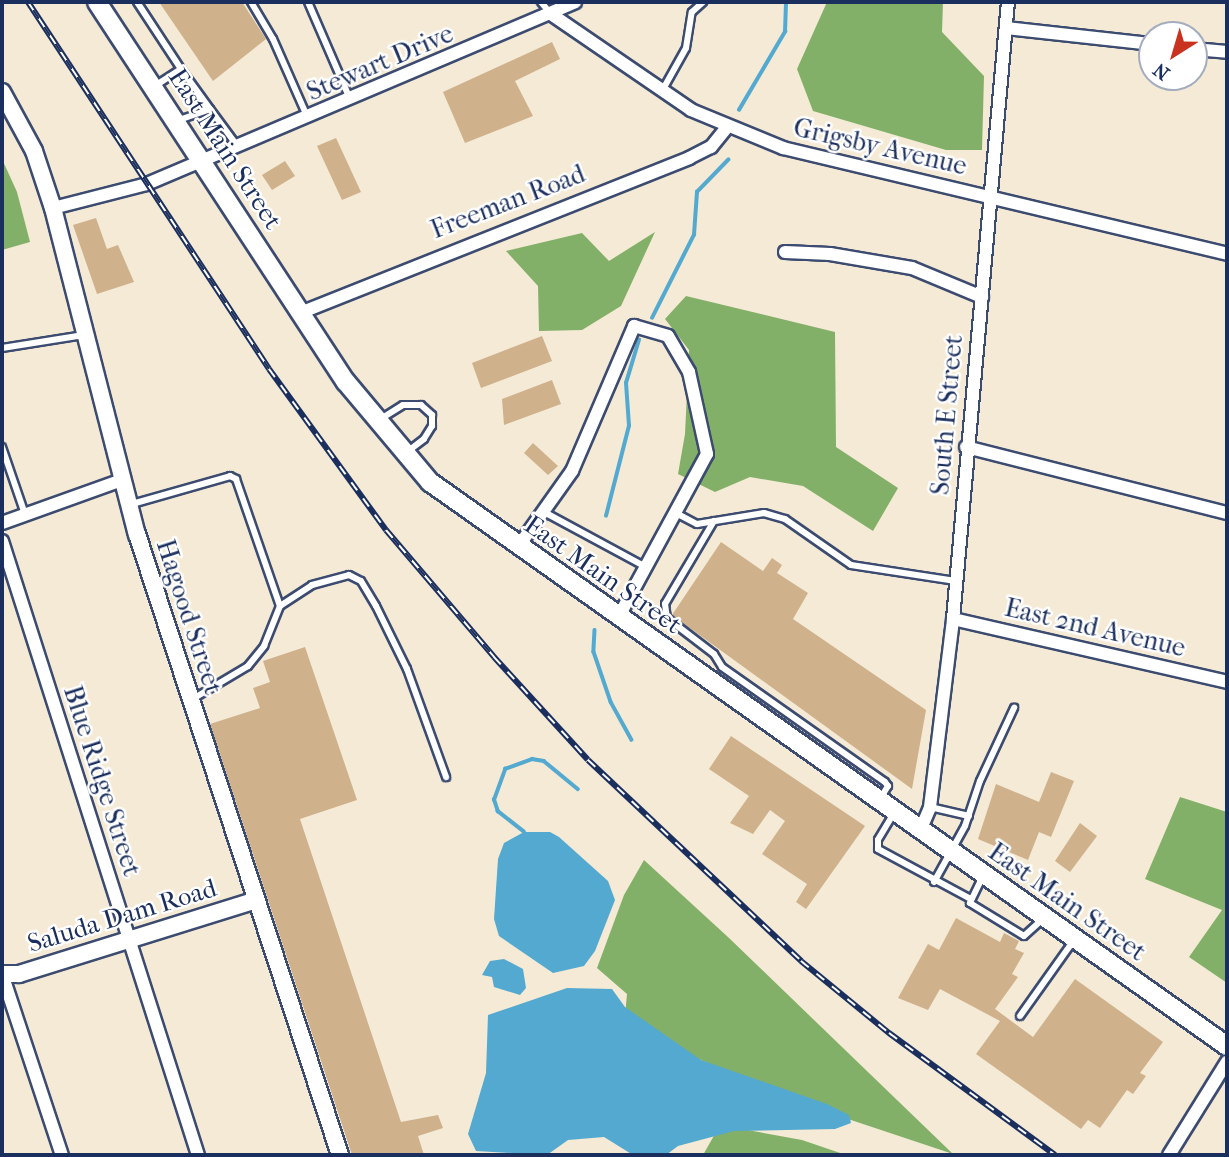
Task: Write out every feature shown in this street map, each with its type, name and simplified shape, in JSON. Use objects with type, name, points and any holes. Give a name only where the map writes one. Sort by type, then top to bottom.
[{"type":"main road","name":"East Main Street","points":[[103,4],[175,121],[300,313],[375,422],[446,496],[777,730],[883,794],[894,813],[1227,1046]]},
{"type":"street","name":"Stewart Drive","points":[[53,208],[139,187],[238,148],[575,2]]},
{"type":"street","name":"South E Street","points":[[920,831],[930,807],[953,619],[966,447],[992,197],[1008,2]]},
{"type":"street","name":"Grigsby Avenue","points":[[551,14],[661,92],[727,127],[783,148],[1227,254]]},
{"type":"street","points":[[1006,28],[1138,42]]},
{"type":"street","points":[[1208,50],[1227,52]]},
{"type":"street","name":"Hagood Street","points":[[2,92],[34,151],[53,208],[129,505],[340,1155]]},
{"type":"street","name":"Freeman Road","points":[[300,313],[482,236],[689,158],[711,147],[727,127]]},
{"type":"street","points":[[785,251],[830,254],[912,268],[982,297]]},
{"type":"street","points":[[518,547],[572,471],[634,326],[668,336],[679,349],[690,372],[707,454],[673,512],[618,618]]},
{"type":"street","points":[[966,447],[1227,513]]},
{"type":"street","points":[[2,523],[122,481]]},
{"type":"street","name":"Blue Ridge Street","points":[[2,541],[198,1155]]},
{"type":"street","name":"East 2nd Avenue","points":[[953,619],[1227,682]]},
{"type":"street","name":"Saluda Dam Road","points":[[2,974],[19,974],[256,900]]},
{"type":"street","points":[[2,974],[62,1155]]},
{"type":"street","points":[[1169,1155],[1227,1062]]},
{"type":"lane","points":[[137,2],[238,148]]},
{"type":"lane","points":[[251,2],[273,39],[307,118]]},
{"type":"lane","points":[[307,2],[351,101]]},
{"type":"lane","points":[[541,2],[551,14]]},
{"type":"lane","points":[[661,92],[686,48],[692,12],[703,2]]},
{"type":"lane","points":[[153,87],[181,69]]},
{"type":"lane","points":[[175,121],[210,109]]},
{"type":"lane","points":[[2,348],[84,335]]},
{"type":"lane","points":[[375,422],[403,405],[421,405],[432,415],[432,426],[425,439],[403,454]]},
{"type":"lane","points":[[2,447],[25,514]]},
{"type":"lane","points":[[129,505],[230,476],[236,479],[280,606]]},
{"type":"lane","points":[[544,511],[644,566]]},
{"type":"lane","points":[[673,512],[696,524],[764,513],[785,519],[851,565],[956,581]]},
{"type":"lane","points":[[714,521],[665,604],[666,612],[722,667],[790,714],[883,794]]},
{"type":"lane","points":[[191,700],[248,666],[264,646],[280,606],[312,585],[349,575],[360,581],[407,669],[446,777]]},
{"type":"lane","points":[[934,881],[952,853],[996,743],[1014,708]]},
{"type":"lane","points":[[777,730],[790,714]]},
{"type":"lane","points":[[930,807],[969,816]]},
{"type":"lane","points":[[894,813],[878,840],[878,849],[969,898],[970,903],[1024,936],[1045,918]]},
{"type":"lane","points":[[969,898],[983,875]]},
{"type":"lane","points":[[1020,1016],[1075,939]]},
{"type":"green space","points":[[827,2],[943,2],[942,32],[984,76],[982,150],[946,150],[813,111],[797,69]]},
{"type":"green space","points":[[2,159],[17,192],[30,242],[2,250]]},
{"type":"green space","points":[[655,232],[621,306],[582,330],[539,331],[538,286],[506,251],[582,233],[609,261]]},
{"type":"green space","points":[[686,296],[835,332],[836,447],[898,488],[873,531],[803,486],[750,477],[715,492],[678,474],[685,434],[689,350],[665,319]]},
{"type":"green space","points":[[1180,797],[1227,812],[1227,983],[1189,957],[1222,910],[1145,879]]},
{"type":"green space","points":[[644,860],[953,1154],[806,1105],[624,1027],[627,994],[597,968],[624,895]]},
{"type":"green space","points":[[720,1125],[802,1140],[846,1155],[703,1155]]},
{"type":"water","points":[[524,832],[550,832],[559,837],[608,881],[615,900],[595,951],[584,966],[553,973],[499,936],[494,919],[498,859],[504,843]]},
{"type":"water","points":[[504,959],[523,969],[526,988],[520,995],[494,987],[492,977],[482,975],[490,961]]},
{"type":"water","points":[[567,988],[612,989],[625,1007],[701,1060],[827,1104],[849,1115],[851,1123],[835,1129],[734,1131],[678,1146],[666,1155],[633,1155],[604,1137],[568,1140],[547,1155],[476,1151],[468,1134],[486,1073],[488,1015]]},
{"type":"building","points":[[159,2],[242,2],[266,39],[213,81]]},
{"type":"building","points":[[552,42],[560,59],[515,81],[533,116],[465,143],[443,92]]},
{"type":"building","points":[[336,138],[361,192],[342,200],[317,146]]},
{"type":"building","points":[[285,161],[295,176],[272,190],[262,175]]},
{"type":"building","points":[[96,218],[107,249],[118,245],[134,282],[97,294],[73,225]]},
{"type":"building","points":[[542,336],[552,361],[481,388],[472,363]]},
{"type":"building","points":[[552,380],[561,404],[504,425],[502,399]]},
{"type":"building","points":[[533,443],[558,466],[548,475],[524,453]]},
{"type":"building","points":[[721,542],[763,571],[772,558],[782,565],[777,573],[808,593],[793,619],[926,710],[912,789],[672,615]]},
{"type":"building","points":[[305,647],[357,800],[300,819],[401,1122],[438,1115],[443,1128],[418,1136],[424,1155],[352,1155],[210,724],[260,708],[253,688],[270,682],[263,661]]},
{"type":"building","points":[[731,736],[865,826],[806,909],[796,902],[807,884],[762,854],[785,821],[770,810],[753,834],[730,823],[749,796],[709,769]]},
{"type":"building","points":[[1051,772],[1074,781],[1051,837],[1039,832],[1028,860],[978,839],[996,784],[1039,802]]},
{"type":"building","points":[[1080,823],[1097,836],[1070,872],[1055,861]]},
{"type":"building","points":[[956,918],[1000,942],[1004,933],[1019,941],[1015,949],[1024,953],[1012,974],[1018,977],[995,1009],[1033,1037],[1075,979],[1163,1042],[1140,1073],[1146,1076],[1133,1094],[1127,1090],[1100,1128],[1088,1120],[1081,1129],[976,1054],[1000,1021],[940,989],[928,1010],[898,998],[928,944],[939,950]]},
{"type":"waterway","points":[[739,110],[785,32],[786,2]]},
{"type":"waterway","points":[[652,318],[694,235],[697,192],[728,160]]},
{"type":"waterway","points":[[606,516],[629,426],[626,383],[639,340]]},
{"type":"waterway","points":[[595,630],[594,652],[611,702],[632,740]]},
{"type":"waterway","points":[[524,832],[498,812],[494,800],[505,769],[532,759],[544,761],[578,789]]},
{"type":"railway","points":[[28,2],[269,369],[386,530],[494,657],[588,760],[801,961],[889,1033],[1055,1155]]}]
